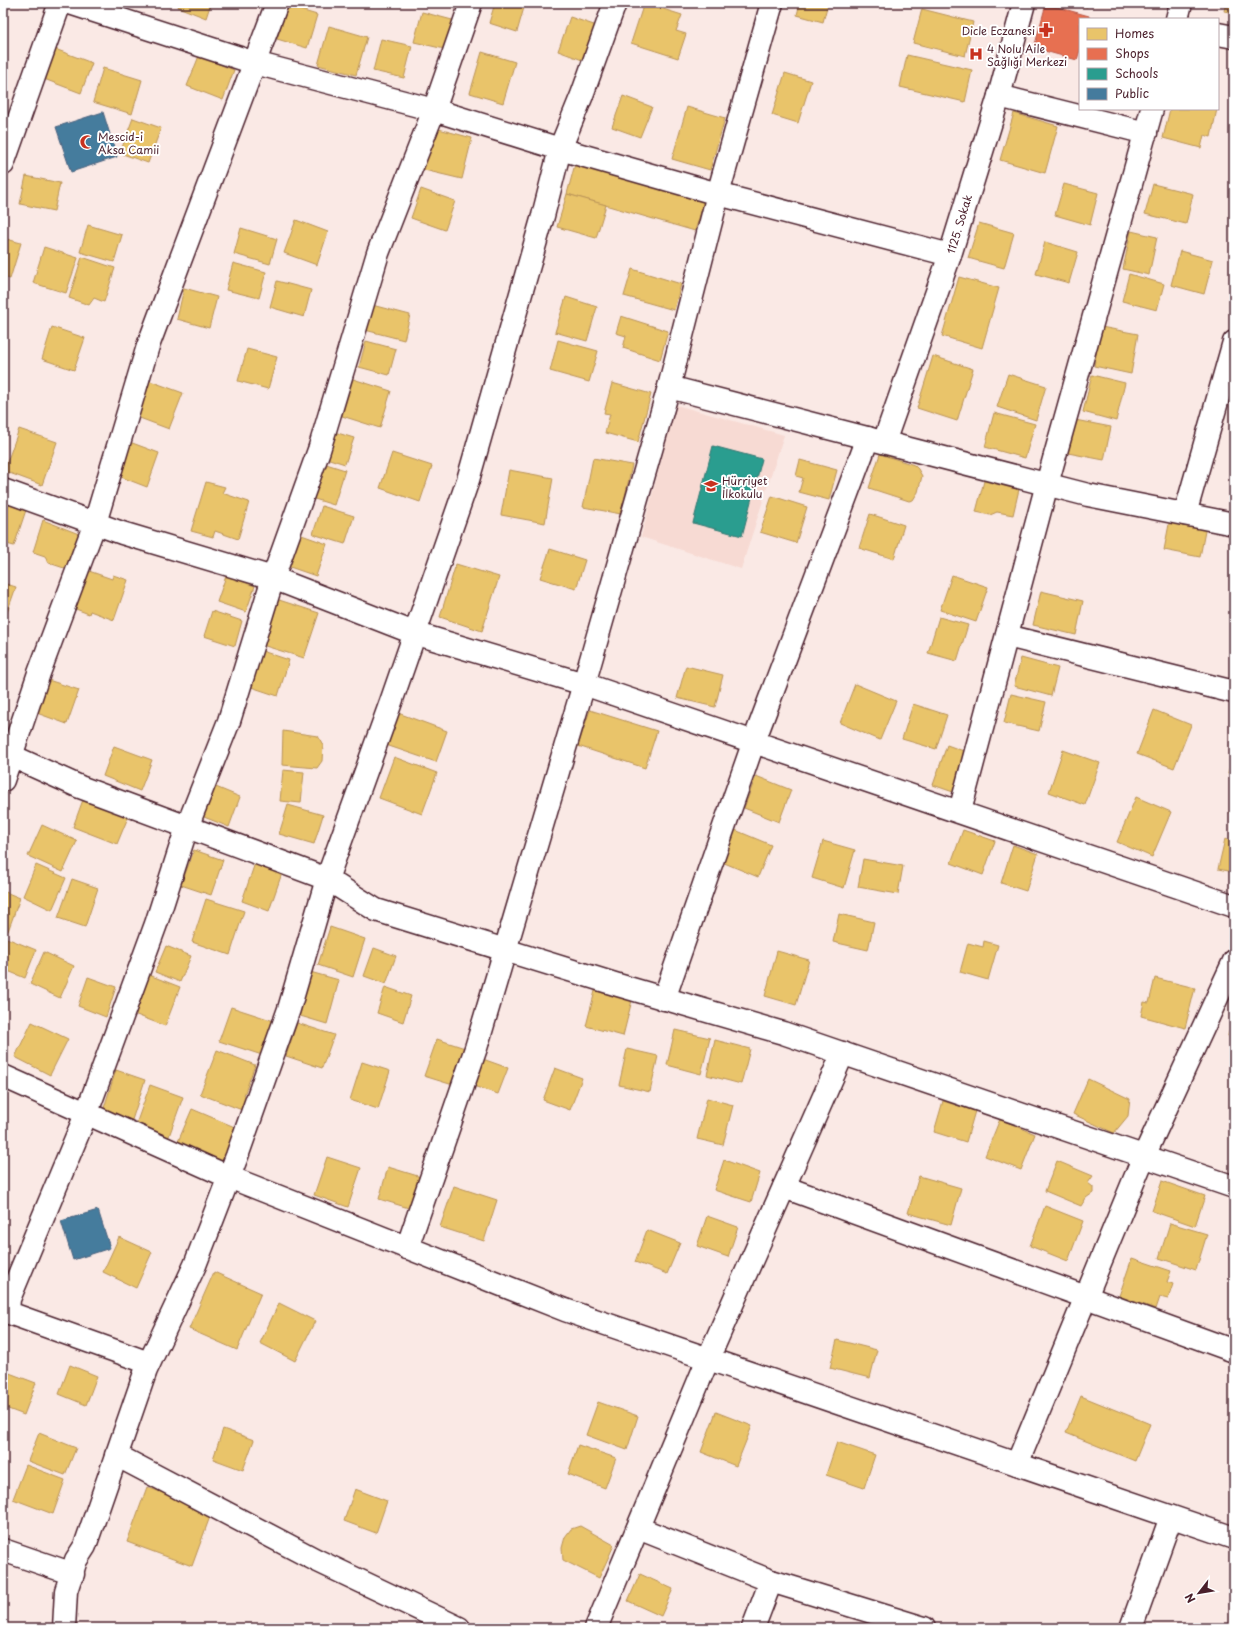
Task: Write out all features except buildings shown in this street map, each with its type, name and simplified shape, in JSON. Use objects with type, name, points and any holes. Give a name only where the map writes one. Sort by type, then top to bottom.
[{"type":"street","points":[[3,164],[60,3]]},
{"type":"street","points":[[70,3],[255,63],[434,110],[560,149],[718,194],[950,255]]},
{"type":"street","points":[[3,780],[7,754],[96,523],[148,346],[277,3]]},
{"type":"street","points":[[149,1363],[12,1314],[8,1311],[9,1299],[87,1112],[156,924],[187,827],[229,721],[273,578],[319,450],[378,253],[434,110],[471,3]]},
{"type":"street","points":[[64,1628],[66,1591],[73,1574],[76,1560],[85,1546],[149,1363],[195,1265],[229,1177],[289,1009],[327,879],[391,702],[468,480],[543,216],[560,149],[582,96],[615,3]]},
{"type":"street","points":[[407,1248],[476,1048],[584,684],[669,387],[718,194],[772,3]]},
{"type":"street","name":"1125. Sokak","points":[[664,999],[754,741],[950,255],[999,96],[1023,3]]},
{"type":"street","points":[[1177,18],[1181,3]]},
{"type":"street","points":[[1219,34],[1234,37]]},
{"type":"street","points":[[999,96],[1146,133]]},
{"type":"street","points":[[960,811],[1047,484],[1152,110]]},
{"type":"street","points":[[1185,514],[1234,342]]},
{"type":"street","points":[[669,387],[1088,495],[1234,524]]},
{"type":"street","points":[[3,490],[122,533],[273,578],[414,633],[584,684],[960,811],[1234,906]]},
{"type":"street","points":[[1006,636],[1234,692]]},
{"type":"street","points":[[7,754],[80,787],[327,879],[376,910],[664,999],[783,1033],[1234,1187]]},
{"type":"street","points":[[1017,1464],[1144,1156],[1234,961]]},
{"type":"street","points":[[596,1628],[708,1359],[843,1053]]},
{"type":"street","points":[[3,1076],[87,1112],[229,1177],[565,1310],[1234,1538]]},
{"type":"street","points":[[784,1187],[1234,1352]]},
{"type":"street","points":[[116,1455],[316,1560],[459,1628]]},
{"type":"street","points":[[1131,1628],[1171,1517]]},
{"type":"street","points":[[638,1528],[771,1581],[924,1628]]},
{"type":"street","points":[[3,1550],[73,1574]]},
{"type":"street","points":[[754,1628],[771,1581]]},
{"type":"shaded area","name":"Hürriyet İlkokulu","points":[[676,405],[784,435],[741,569],[641,537]]},
{"type":"place","name":"Dicle Eczanesi","points":[[1046,30]]},
{"type":"place","name":"4 Nolu Aile Sağlığı Merkezi","points":[[976,54]]},
{"type":"place","name":"Mescid-i Aksa Camii","points":[[87,142]]},
{"type":"place","name":"Hürriyet İlkokulu","points":[[711,486]]}]
